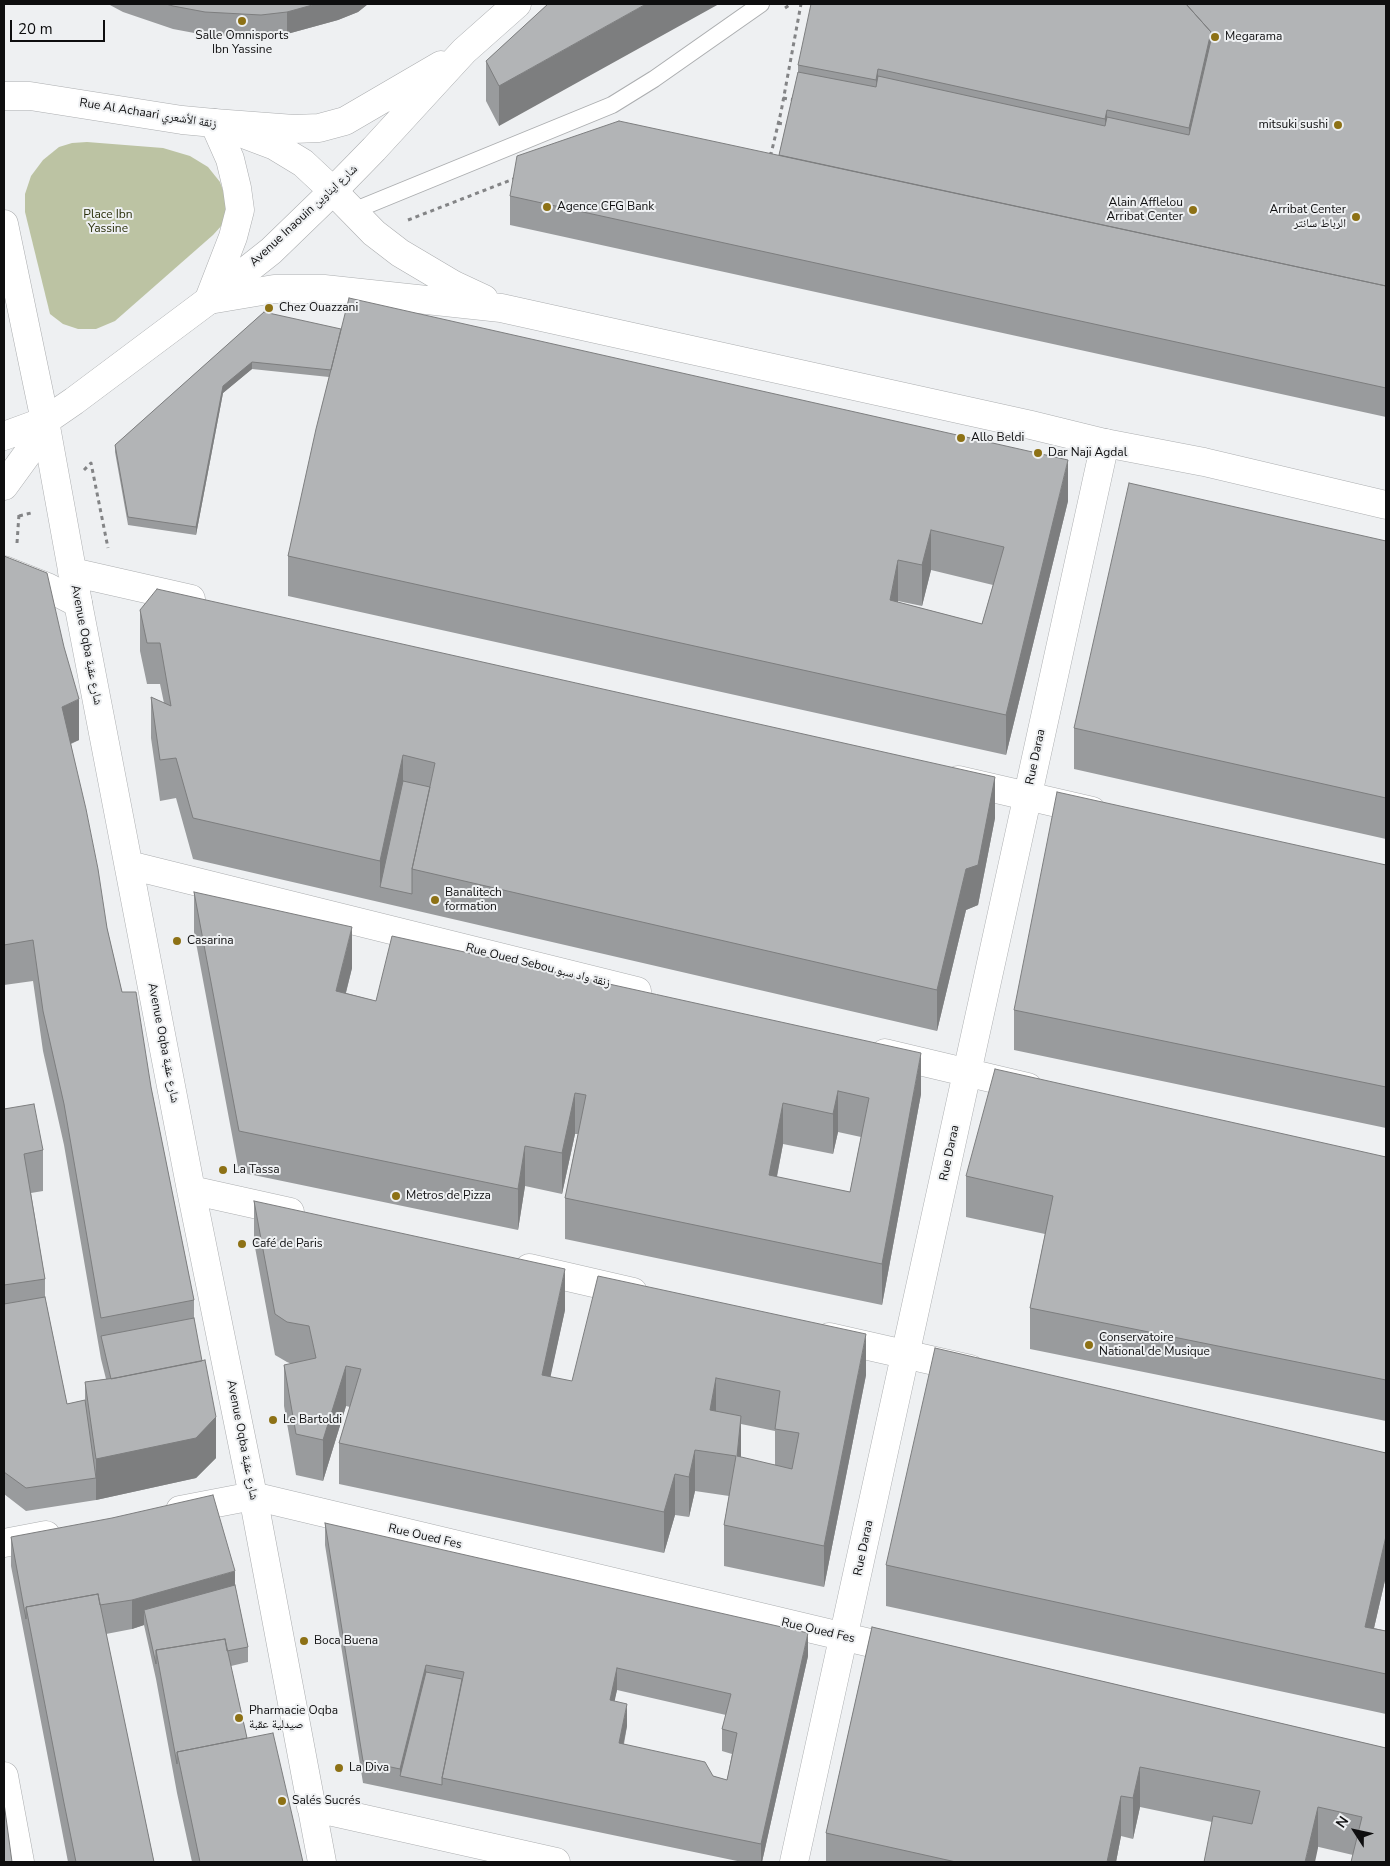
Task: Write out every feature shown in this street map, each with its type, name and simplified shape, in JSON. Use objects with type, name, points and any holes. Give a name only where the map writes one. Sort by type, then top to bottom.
[{"type":"street","name":"Avenue Inaouin شارع ايناوين","points":[[45,421],[209,300],[271,250],[333,191],[412,110],[464,51],[517,4]]},
{"type":"street","points":[[209,300],[233,237],[240,210],[230,159],[214,123],[294,129],[319,128],[346,121],[464,51]]},
{"type":"street","name":"Rue Al Achaari زنقة الأشعري","points":[[4,96],[30,96],[182,120],[214,123],[275,146],[303,164],[333,191],[374,233],[400,253],[501,308]]},
{"type":"street","name":"Avenue Oqba شارع عقبة","points":[[4,224],[45,421],[72,572],[191,1190],[253,1496],[322,1862]]},
{"type":"street","points":[[209,300],[274,289],[324,289],[501,308],[1031,424],[1105,443],[1204,462],[1386,505]]},
{"type":"street","points":[[4,436],[45,421]]},
{"type":"street","points":[[6,484],[28,454],[45,421]]},
{"type":"street","name":"Rue Daraa","points":[[794,1862],[1105,443]]},
{"type":"street","points":[[9,572],[47,587],[78,603]]},
{"type":"street","points":[[72,572],[217,605]]},
{"type":"street","points":[[931,774],[1115,816]]},
{"type":"street","name":"Rue Oued Sebou زنقة واد سبو","points":[[129,865],[659,996]]},
{"type":"street","points":[[861,1047],[1055,1092]]},
{"type":"street","points":[[191,1190],[317,1219]]},
{"type":"street","points":[[510,1263],[655,1297]]},
{"type":"street","points":[[809,1333],[992,1374]]},
{"type":"street","points":[[157,1514],[253,1496]]},
{"type":"street","name":"Rue Oued Fes","points":[[253,1496],[844,1637],[932,1656]]},
{"type":"street","points":[[4,1543],[71,1530]]},
{"type":"street","points":[[4,1776],[20,1862]]},
{"type":"street","points":[[311,1807],[556,1862]]},
{"type":"lane","points":[[353,211],[612,105],[654,79],[761,4]]},
{"type":"path","points":[[762,153],[771,154],[784,98],[801,4]]},
{"type":"path","points":[[784,98],[795,100]]},
{"type":"path","points":[[781,112],[786,113]]},
{"type":"path","points":[[778,123],[789,125]]},
{"type":"path","points":[[775,136],[781,137]]},
{"type":"path","points":[[374,233],[524,175]]},
{"type":"path","points":[[91,464],[113,565],[130,576],[130,584]]},
{"type":"path","points":[[6,484],[19,516],[9,572]]},
{"type":"green space","name":"Place Ibn Yassine","points":[[87,142],[163,148],[190,156],[208,167],[220,182],[228,210],[223,224],[213,235],[115,321],[96,329],[78,329],[63,324],[50,314],[25,212],[25,194],[31,176],[43,160],[59,147],[72,143]]},
{"type":"building","points":[[166,4],[316,4],[287,12],[261,15],[205,12]]},
{"type":"building","points":[[548,4],[646,4],[499,86],[486,61]]},
{"type":"building","points":[[811,4],[1186,4],[1211,32],[1189,128],[1107,110],[1105,119],[878,69],[876,80],[798,65]]},
{"type":"building","points":[[1186,4],[1386,4],[1386,286],[779,155],[798,72],[876,87],[878,76],[1105,126],[1107,117],[1189,135],[1211,40],[1211,32]]},
{"type":"building","points":[[619,121],[1386,286],[1386,388],[510,196],[517,156]]},
{"type":"building","points":[[349,298],[1068,460],[1006,715],[288,556],[316,429]],"holes":[[[931,530],[1004,547],[982,624],[890,600],[898,560],[922,565]]]},
{"type":"building","points":[[264,312],[341,329],[331,370],[252,362],[223,386],[196,527],[128,517],[115,445]]},
{"type":"building","points":[[1129,483],[1386,541],[1386,798],[1074,728]]},
{"type":"building","points":[[4,556],[47,573],[64,647],[79,699],[62,707],[86,809],[107,928],[122,992],[136,992],[151,1087],[194,1300],[101,1318],[64,1104],[43,1011],[33,940],[4,945]]},
{"type":"building","points":[[157,589],[995,777],[978,865],[966,869],[937,990],[412,869],[435,763],[403,755],[380,861],[193,818],[176,758],[160,760],[151,697],[171,706],[160,643],[147,643],[140,610]]},
{"type":"building","points":[[403,781],[430,787],[412,869],[412,894],[380,887]]},
{"type":"building","points":[[1057,792],[1386,865],[1386,1087],[1014,1010]]},
{"type":"building","points":[[194,892],[352,927],[336,991],[376,1001],[392,936],[921,1053],[882,1264],[565,1198],[586,1095],[575,1093],[562,1153],[525,1146],[518,1189],[239,1131]],"holes":[[[838,1091],[869,1098],[850,1192],[769,1175],[783,1103],[833,1114]]]},
{"type":"building","points":[[995,1069],[1386,1157],[1386,1380],[1030,1308],[1053,1196],[966,1176]]},
{"type":"building","points":[[34,1104],[43,1150],[24,1154],[45,1279],[4,1285],[4,1109]]},
{"type":"building","points":[[254,1201],[565,1269],[542,1375],[572,1381],[598,1276],[866,1334],[824,1546],[724,1525],[736,1456],[695,1450],[689,1477],[675,1474],[664,1512],[339,1443],[361,1369],[346,1366],[323,1440],[296,1434],[284,1365],[316,1358],[309,1326],[287,1322],[275,1314]],"holes":[[[716,1378],[780,1391],[775,1429],[799,1433],[792,1469],[737,1456],[741,1416],[710,1410]]]},
{"type":"building","points":[[45,1297],[67,1404],[85,1400],[96,1478],[26,1488],[4,1472],[4,1304]]},
{"type":"building","points":[[194,1318],[202,1361],[111,1379],[101,1336]]},
{"type":"building","points":[[935,1348],[1386,1453],[1386,1536],[1365,1627],[1386,1631],[1386,1674],[886,1565]]},
{"type":"building","points":[[205,1360],[216,1417],[196,1438],[96,1459],[85,1382]]},
{"type":"building","points":[[213,1495],[235,1571],[132,1600],[100,1605],[98,1594],[26,1607],[26,1619],[11,1537],[112,1518]]},
{"type":"building","points":[[325,1523],[808,1633],[761,1844],[442,1778],[464,1672],[426,1665],[400,1769],[363,1761]],"holes":[[[617,1668],[731,1694],[722,1729],[737,1733],[727,1780],[713,1776],[705,1762],[619,1743],[627,1704],[610,1700]]]},
{"type":"building","points":[[235,1585],[248,1647],[227,1651],[225,1639],[156,1650],[156,1664],[144,1610]]},
{"type":"building","points":[[98,1594],[154,1862],[76,1862],[26,1607]]},
{"type":"building","points":[[872,1627],[1386,1748],[1386,1862],[1351,1862],[1362,1817],[1318,1807],[1305,1862],[1204,1862],[1213,1816],[1252,1824],[1260,1791],[1140,1767],[1133,1798],[1121,1796],[1107,1862],[956,1862],[826,1833]]},
{"type":"building","points":[[225,1639],[247,1738],[177,1752],[177,1764],[156,1650]]},
{"type":"building","points":[[426,1672],[462,1679],[442,1785],[400,1776]]},
{"type":"building","points":[[273,1733],[303,1862],[200,1862],[177,1752]]},
{"type":"building","points":[[4,1803],[12,1862],[4,1862]]},
{"type":"place","name":"Salle Omnisports Ibn Yassine","points":[[242,21]]},
{"type":"place","name":"Megarama","points":[[1215,37]]},
{"type":"place","name":"mitsuki sushi","points":[[1338,125]]},
{"type":"place","name":"Agence CFG Bank","points":[[547,207]]},
{"type":"place","name":"Alain Afflelou Arribat Center","points":[[1193,210]]},
{"type":"place","name":"Arribat Center الرباط سانتر","points":[[1356,217]]},
{"type":"place","name":"Chez Ouazzani","points":[[269,308]]},
{"type":"place","name":"Allo Beldi","points":[[961,438]]},
{"type":"place","name":"Dar Naji Agdal","points":[[1038,453]]},
{"type":"place","name":"Banalitech formation","points":[[435,900]]},
{"type":"place","name":"Casarina","points":[[177,941]]},
{"type":"place","name":"La Tassa","points":[[223,1170]]},
{"type":"place","name":"Metros de Pizza","points":[[396,1196]]},
{"type":"place","name":"Café de Paris","points":[[242,1244]]},
{"type":"place","name":"Conservatoire National de Musique","points":[[1089,1345]]},
{"type":"place","name":"Le Bartoldi","points":[[273,1420]]},
{"type":"place","name":"Boca Buena","points":[[304,1641]]},
{"type":"place","name":"Pharmacie Oqba صيدلية عقبة","points":[[239,1718]]},
{"type":"place","name":"La Diva","points":[[339,1768]]},
{"type":"place","name":"Salés Sucrés","points":[[282,1801]]}]
